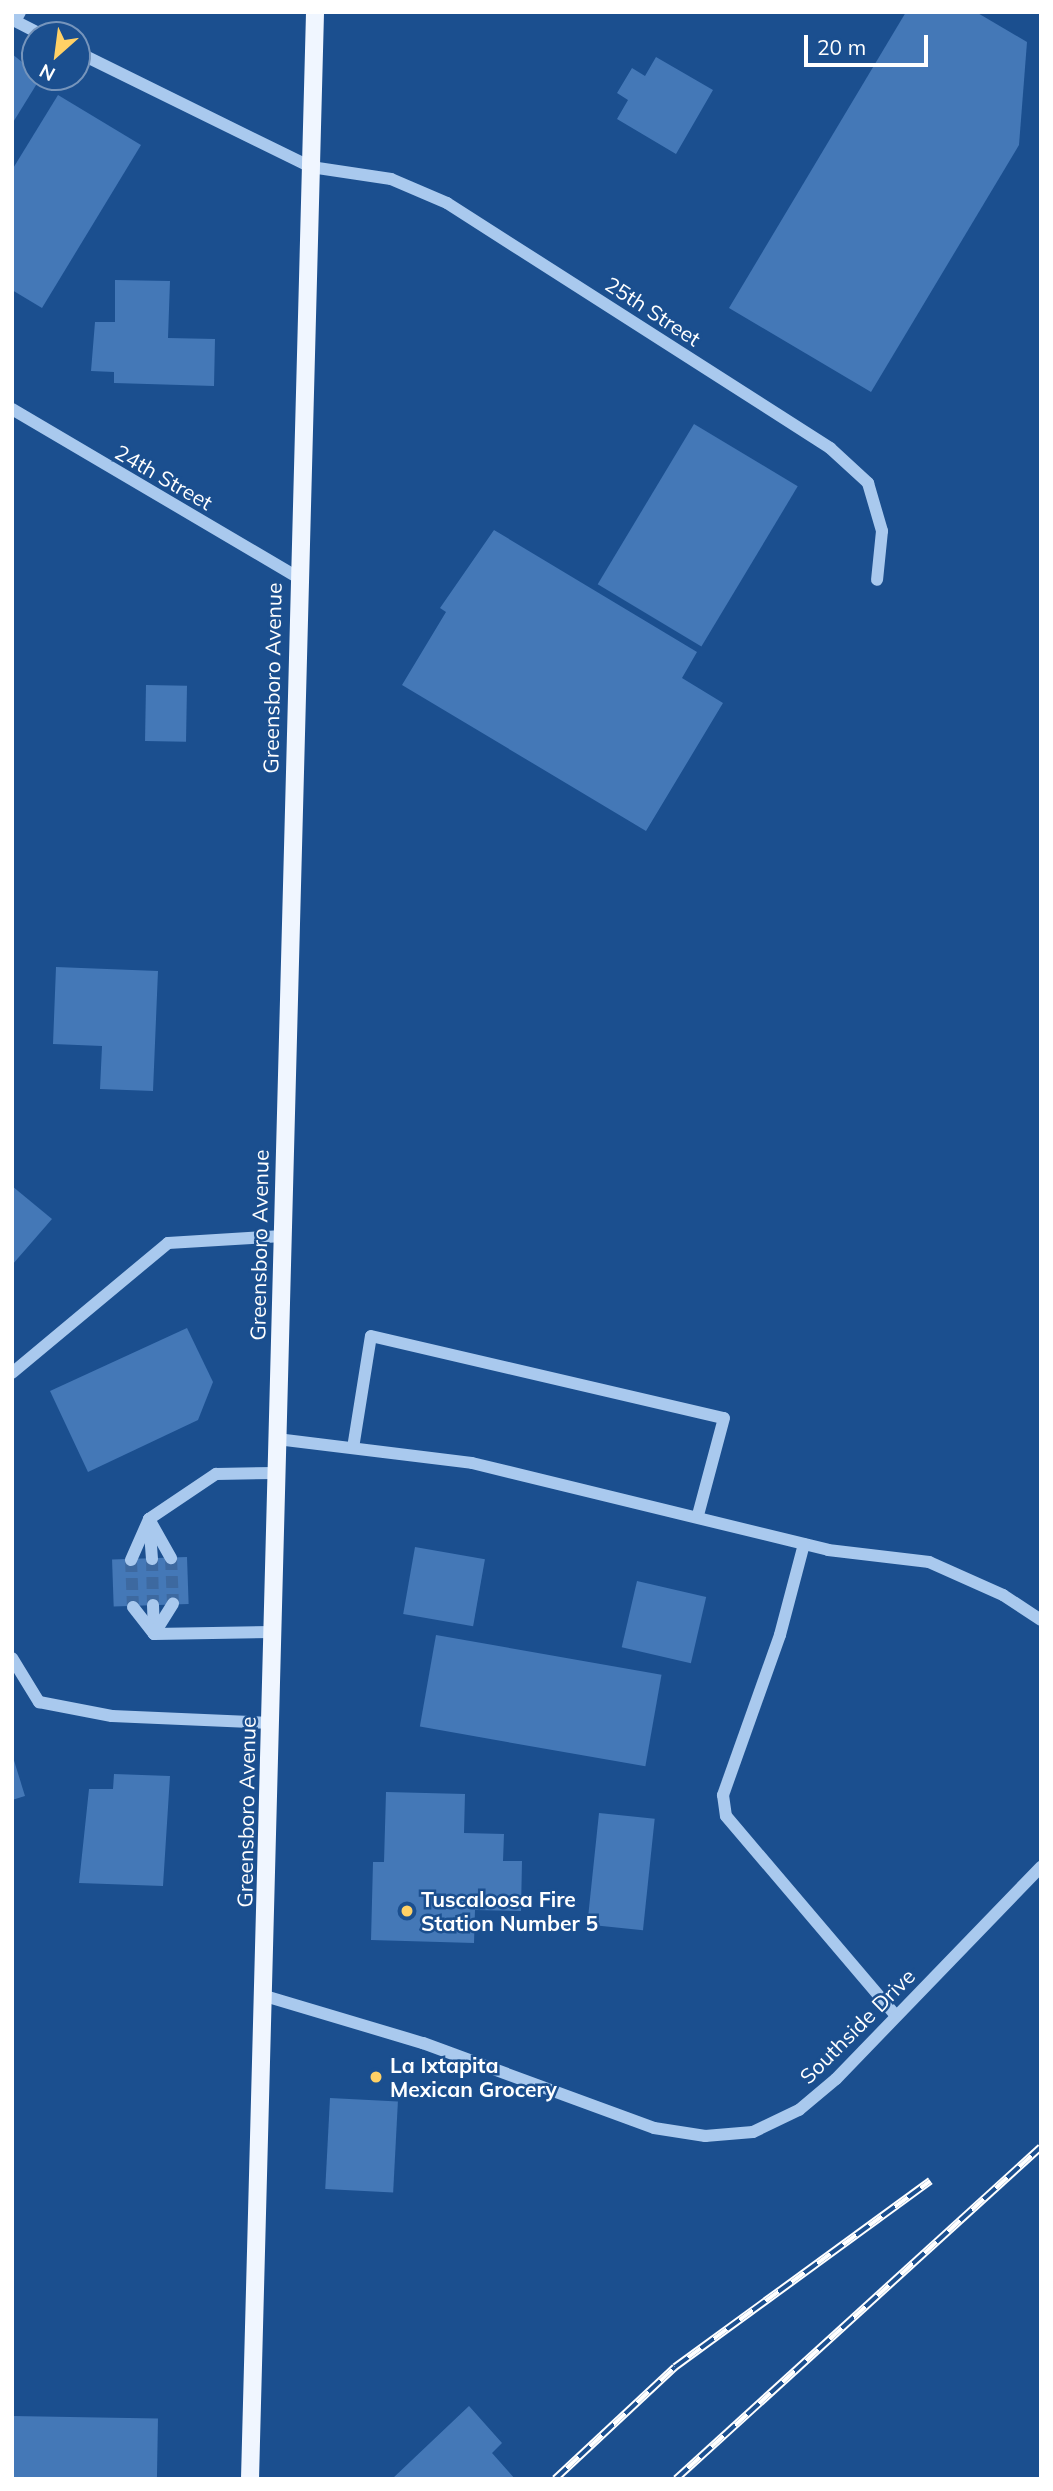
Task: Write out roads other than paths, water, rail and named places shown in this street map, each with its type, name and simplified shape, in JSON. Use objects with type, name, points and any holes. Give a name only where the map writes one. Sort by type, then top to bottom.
[{"type":"main road","name":"Greensboro Avenue","points":[[250,2479],[265,1996],[297,577],[314,12]]},
{"type":"street","name":"25th Street","points":[[91,58],[311,167],[391,179],[447,203],[831,447],[867,483],[882,531],[877,580]]},
{"type":"street","name":"24th Street","points":[[12,409],[297,577]]},
{"type":"street","points":[[12,1373],[168,1243],[282,1236]]},
{"type":"street","points":[[353,1448],[371,1336],[724,1418],[698,1515]]},
{"type":"street","points":[[277,1439],[472,1463],[698,1515],[804,1544],[929,1563],[1003,1595],[1041,1620]]},
{"type":"street","points":[[131,1560],[149,1519],[216,1474],[276,1474]]},
{"type":"street","points":[[149,1519],[171,1558]]},
{"type":"street","points":[[149,1519],[152,1559]]},
{"type":"street","points":[[804,1544],[780,1635],[723,1795],[726,1816],[896,2015]]},
{"type":"street","points":[[154,1634],[173,1604]]},
{"type":"street","points":[[153,1605],[154,1634]]},
{"type":"street","points":[[133,1606],[154,1634]]},
{"type":"street","points":[[154,1634],[273,1632]]},
{"type":"street","points":[[12,1658],[39,1702],[112,1716],[271,1723]]},
{"type":"street","name":"Southside Drive","points":[[265,1996],[423,2043],[608,2115],[705,2136],[753,2132],[799,2110],[1041,1867]]},
{"type":"tunnel","points":[[171,1558],[173,1604]]},
{"type":"tunnel","points":[[152,1559],[153,1605]]},
{"type":"tunnel","points":[[131,1560],[133,1607]]},
{"type":"railway","points":[[676,2479],[1041,2147]]},
{"type":"railway","points":[[555,2479],[675,2367],[930,2181]]},
{"type":"place","name":"Tuscaloosa Fire Station Number 5","points":[[407,1911]]},
{"type":"place","name":"La Ixtapita Mexican Grocery","points":[[376,2077]]}]
